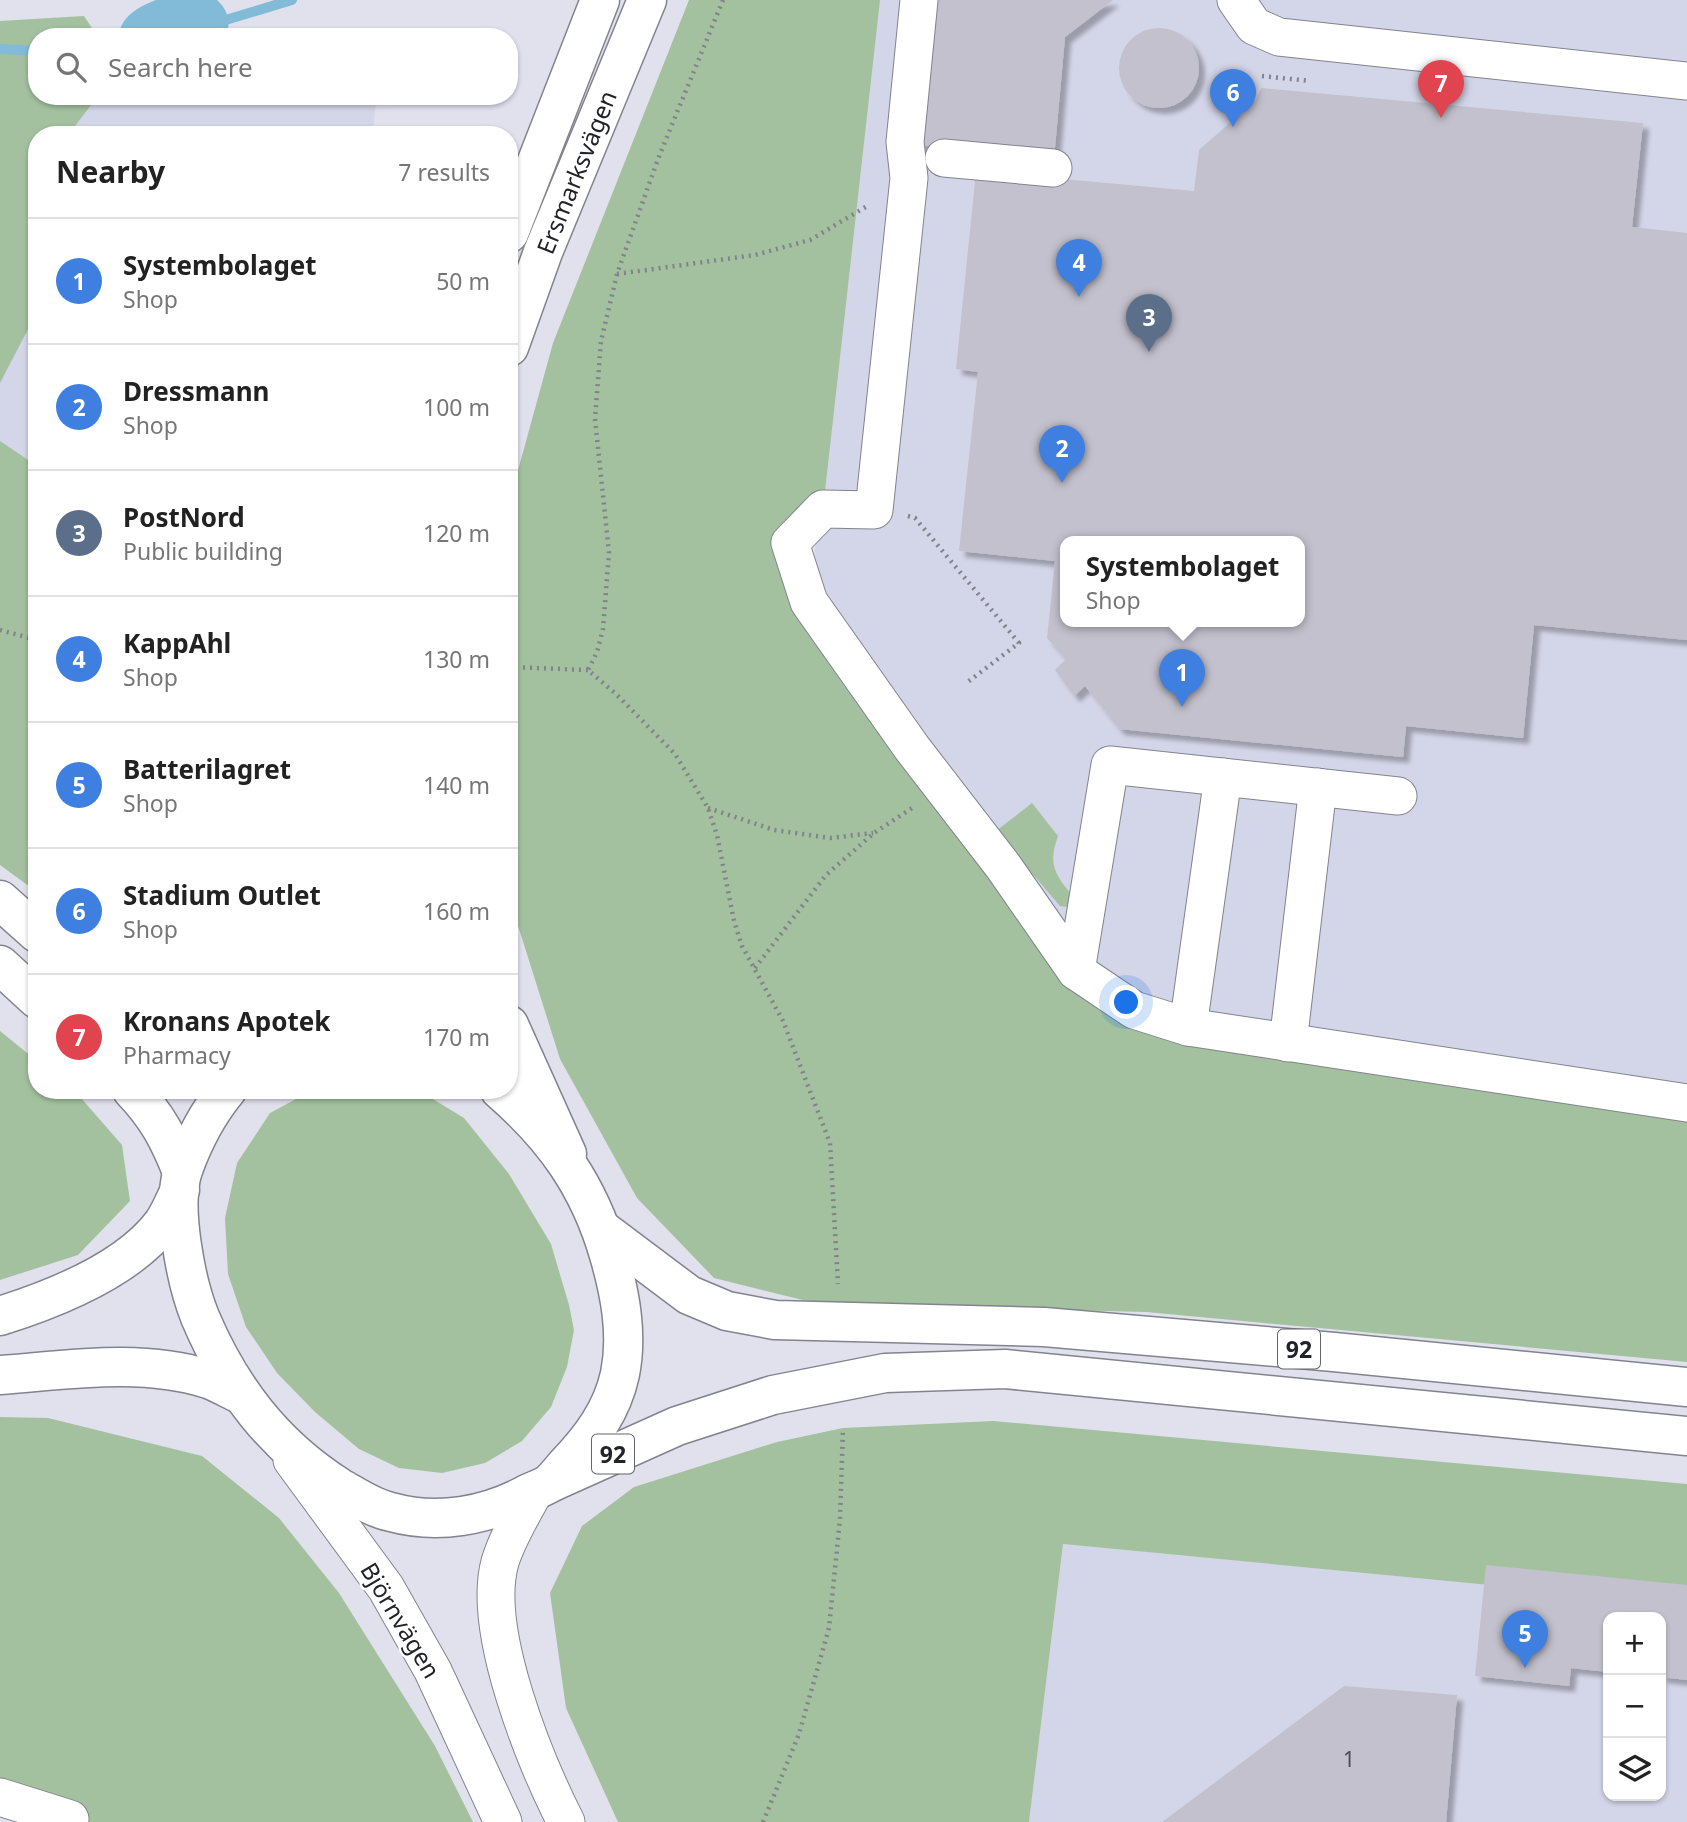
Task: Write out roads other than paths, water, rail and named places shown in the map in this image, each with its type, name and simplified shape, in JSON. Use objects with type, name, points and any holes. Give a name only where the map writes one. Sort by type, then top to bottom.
[{"type":"main road","name":"Ersmarksvägen","points":[[518,210],[600,0]]},
{"type":"main road","name":"Ersmarksvägen","points":[[518,322],[548,240],[648,0]]},
{"type":"main road","points":[[0,900],[28,925]]},
{"type":"main road","points":[[0,965],[28,991]]},
{"type":"main road","points":[[141,1099],[167,1134],[181,1181],[180,1243],[195,1304],[215,1352],[242,1395],[272,1434],[325,1478],[359,1499],[390,1512],[437,1518],[476,1515],[511,1503],[542,1486],[585,1446],[608,1411],[620,1373],[624,1340],[618,1289],[601,1229],[518,1045]]},
{"type":"main road","points":[[0,1316],[29,1307],[95,1279],[141,1245],[163,1223],[211,1109],[219,1099]]},
{"type":"main road","points":[[510,1099],[531,1117],[576,1175]]},
{"type":"main road","name":"92","points":[[601,1229],[689,1295],[727,1311],[775,1321],[1044,1327],[1347,1353],[1687,1387]]},
{"type":"main road","points":[[0,1375],[107,1367],[174,1370],[210,1380],[242,1395]]},
{"type":"main road","name":"92","points":[[542,1486],[677,1426],[773,1395],[885,1373],[1005,1369],[1093,1380],[1687,1436]]},
{"type":"street","points":[[919,0],[905,142],[909,178],[874,510],[823,509],[790,543],[809,602],[912,748],[1003,866],[1076,971],[1134,1010],[1188,1027],[1687,1103]]},
{"type":"street","points":[[1236,0],[1254,26],[1279,37],[1687,81]]},
{"type":"street","points":[[944,158],[1053,168]]},
{"type":"street","points":[[1076,971],[1110,765],[1398,796]]},
{"type":"street","points":[[1188,1027],[1223,776]]},
{"type":"street","points":[[1288,1043],[1318,787]]},
{"type":"street","name":"Björnvägen","points":[[272,1434],[386,1588],[433,1671],[503,1822]]},
{"type":"street","points":[[542,1486],[509,1539],[500,1563],[496,1590],[498,1620],[513,1690],[531,1743],[566,1822]]},
{"type":"street","points":[[0,1797],[70,1819],[69,1822]]},
{"type":"water","points":[[156,0],[217,0],[228,18],[228,28],[121,28],[131,13]]},
{"type":"waterway","points":[[229,19],[292,0]]},
{"type":"waterway","points":[[0,49],[28,51]]},
{"type":"place","name":"Kronans Apotek","points":[[1441,118]]},
{"type":"place","name":"Stadium Outlet","points":[[1233,127]]},
{"type":"place","name":"KappAhl","points":[[1079,297]]},
{"type":"place","name":"PostNord","points":[[1149,352]]},
{"type":"place","name":"Dressmann","points":[[1062,483]]},
{"type":"place","name":"Systembolaget","points":[[1182,707]]},
{"type":"place","name":"Batterilagret","points":[[1525,1668]]}]
